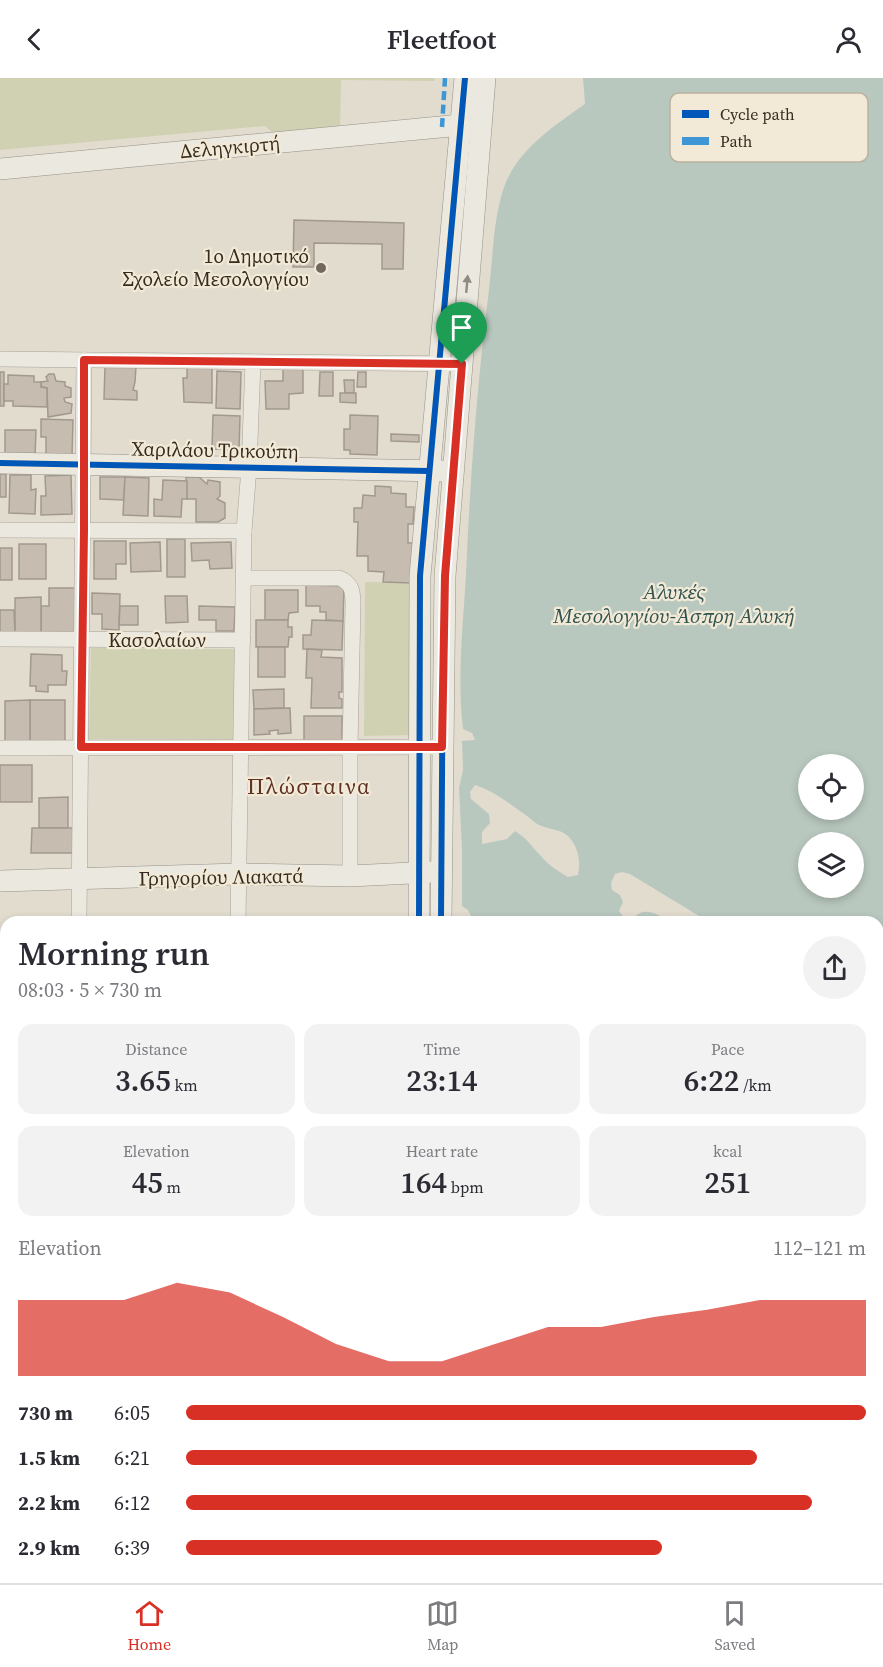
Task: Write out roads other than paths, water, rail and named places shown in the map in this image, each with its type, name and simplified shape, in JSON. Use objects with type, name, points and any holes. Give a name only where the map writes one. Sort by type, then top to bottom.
[{"type":"street","points":[[419,916],[420,576],[465,78]]},
{"type":"street","points":[[441,916],[444,610],[452,471],[485,78]]},
{"type":"street","name":"Δεληγκιρτή","points":[[0,169],[461,125]]},
{"type":"street","points":[[0,359],[462,364]]},
{"type":"street","points":[[79,916],[84,360]]},
{"type":"street","points":[[238,916],[244,531],[253,362]]},
{"type":"street","name":"Χαριλάου Τρικούπη","points":[[0,463],[452,471]]},
{"type":"street","points":[[0,530],[244,531]]},
{"type":"street","points":[[244,578],[339,578],[352,587],[350,876]]},
{"type":"street","name":"Κασολαίων","points":[[0,639],[243,640]]},
{"type":"street","points":[[0,748],[442,747]]},
{"type":"street","name":"Γρηγορίου Λιακατά","points":[[0,882],[239,874],[350,876],[441,871]]},
{"type":"water","name":"Αλυκές Μεσολογγίου-Άσπρη Αλυκή","points":[[583,78],[883,78],[883,916],[699,916],[630,874],[622,872],[615,874],[611,883],[612,890],[620,895],[623,902],[619,911],[623,916],[471,916],[462,906],[459,788],[463,770],[462,741],[475,740],[472,733],[463,729],[461,652],[481,361],[495,225],[500,200],[510,173],[538,140],[585,104]],"holes":[[[475,785],[502,798],[538,824],[568,836],[578,854],[578,875],[568,877],[557,870],[515,831],[507,839],[482,844],[482,832],[490,823],[489,814],[471,799],[470,792]]]},
{"type":"water","name":"Αλυκές Μεσολογγίου-Άσπρη Αλυκή","points":[[650,912],[660,916],[635,916],[641,913]]},
{"type":"place","name":"1ο Δημοτικό Σχολείο Μεσολογγίου","points":[[321,268]]},
{"type":"district","name":"Πλώσταινα","points":[[309,786]]}]
